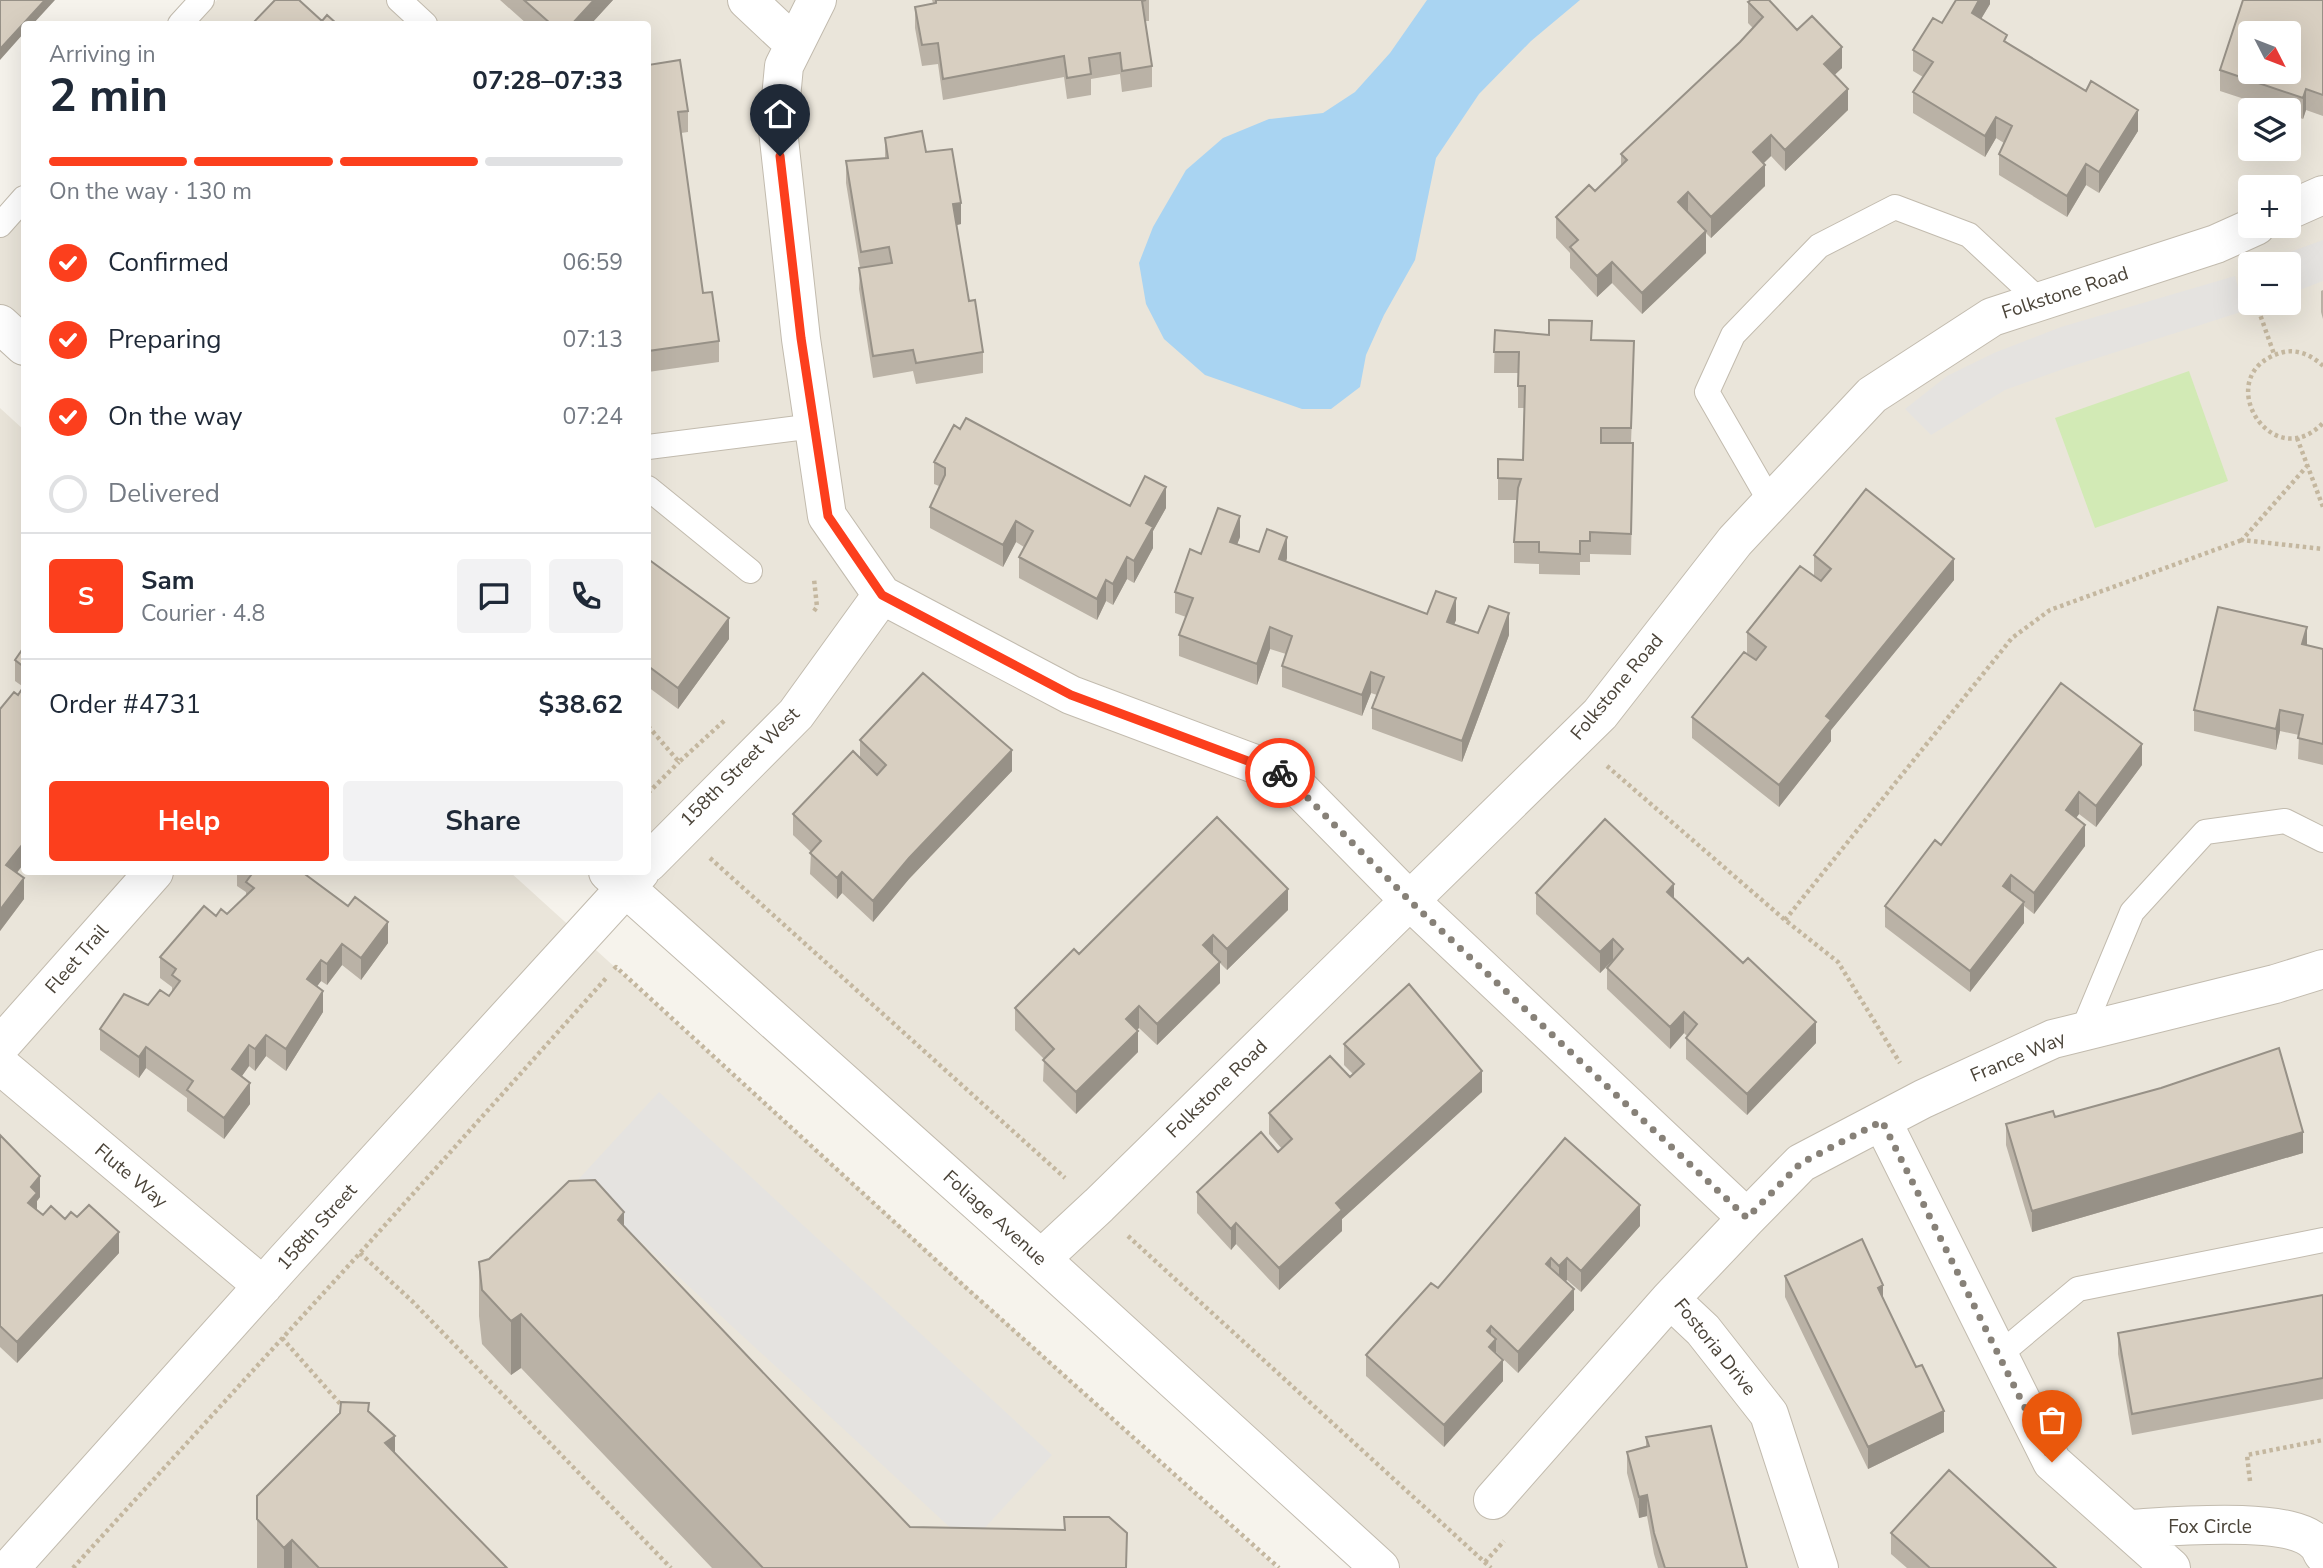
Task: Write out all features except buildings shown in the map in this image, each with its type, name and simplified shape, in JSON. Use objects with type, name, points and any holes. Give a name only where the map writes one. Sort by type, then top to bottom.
[{"type":"street","points":[[747,0],[794,44]]},
{"type":"street","points":[[817,0],[784,66],[778,130],[801,338],[828,516],[882,595],[1071,695],[1286,776],[1410,901],[1747,1218]]},
{"type":"street","points":[[2301,205],[2323,195]]},
{"type":"street","name":"Folkstone Road","points":[[1041,1259],[1600,714],[1735,541],[1872,395],[1992,317],[2216,244],[2238,234]]},
{"type":"street","points":[[0,324],[21,343]]},
{"type":"street","name":"158th Street West","points":[[651,853],[796,714],[882,595]]},
{"type":"street","name":"Fleet Trail","points":[[0,1046],[151,875]]},
{"type":"street","name":"158th Street","points":[[10,1568],[628,875]]},
{"type":"street","name":"Foliage Avenue","points":[[632,875],[1041,1259],[1380,1568]]},
{"type":"street","name":"France Way","points":[[1747,1218],[1801,1163],[1923,1099],[2053,1039],[2275,984],[2323,969]]},
{"type":"street","name":"Flute Way","points":[[0,1065],[263,1286]]},
{"type":"street","name":"Fox Circle","points":[[1882,1121],[2052,1462],[2171,1568]]},
{"type":"street","name":"Fostoria Drive","points":[[1747,1218],[1670,1298],[1703,1331],[1769,1414],[1819,1568]]},
{"type":"street","points":[[1493,1500],[1670,1298]]},
{"type":"street","name":"Fox Circle","points":[[2128,1529],[2232,1523],[2292,1530],[2317,1543],[2323,1554]]},
{"type":"lane","points":[[183,21],[202,0]]},
{"type":"lane","points":[[398,0],[422,21]]},
{"type":"lane","points":[[0,225],[21,201]]},
{"type":"lane","points":[[1771,503],[1707,392],[1733,335],[1819,246],[1895,207],[1969,235],[2040,301]]},
{"type":"lane","points":[[651,447],[814,426]]},
{"type":"lane","points":[[651,490],[750,571]]},
{"type":"lane","points":[[2082,1032],[2132,912],[2205,832],[2286,821],[2323,840]]},
{"type":"lane","points":[[1999,1355],[2078,1289],[2323,1240]]},
{"type":"path","points":[[2258,315],[2274,354]]},
{"type":"path","points":[[2323,366],[2302,352],[2274,354],[2263,361],[2248,385],[2249,406],[2257,421],[2274,435],[2298,438],[2308,435],[2323,423]]},
{"type":"path","points":[[2298,438],[2323,507]]},
{"type":"path","points":[[2242,540],[2308,465]]},
{"type":"path","points":[[1785,920],[2012,638],[2050,610],[2242,540],[2323,548]]},
{"type":"path","points":[[810,572],[816,581],[817,607],[810,618]]},
{"type":"path","points":[[651,790],[727,718]]},
{"type":"path","points":[[651,729],[679,762]]},
{"type":"path","points":[[1607,766],[1785,920],[1838,962],[1923,1099]]},
{"type":"path","points":[[73,1568],[616,967],[963,1285],[1279,1568]]},
{"type":"path","points":[[360,1253],[413,1301],[671,1568]]},
{"type":"path","points":[[282,1338],[347,1411]]},
{"type":"path","points":[[2250,1481],[2247,1455],[2323,1440]]},
{"type":"shaded area","points":[[217,0],[2323,0],[2323,1568],[1375,1568],[608,875],[651,875],[651,21],[197,21]]},
{"type":"shaded area","points":[[21,205],[21,343],[0,324],[0,228]]},
{"type":"shaded area","points":[[2323,240],[2323,281],[2301,289],[2301,252],[2290,252]]},
{"type":"shaded area","points":[[2235,276],[2238,313],[2005,390],[1931,435],[1905,409],[1947,376],[1994,353],[2061,327]]},
{"type":"shaded area","points":[[0,408],[21,427],[21,875],[513,875],[1277,1568],[0,1568]]},
{"type":"shaded area","points":[[659,1092],[1052,1455],[969,1545],[576,1182]]},
{"type":"green space","points":[[2189,371],[2228,481],[2095,528],[2055,418]]},
{"type":"water","points":[[1427,0],[1580,0],[1531,41],[1479,94],[1436,158],[1415,260],[1384,315],[1366,355],[1360,387],[1331,409],[1302,409],[1205,375],[1164,339],[1146,304],[1139,263],[1153,227],[1186,170],[1223,138],[1269,119],[1323,113],[1355,92],[1390,53]]},
{"type":"way so far","points":[[1280,773],[1410,901],[1747,1218],[1801,1163],[1882,1121],[2052,1462]]},
{"type":"route","points":[[780,156],[801,338],[828,516],[882,595],[1071,695],[1280,773]]}]
